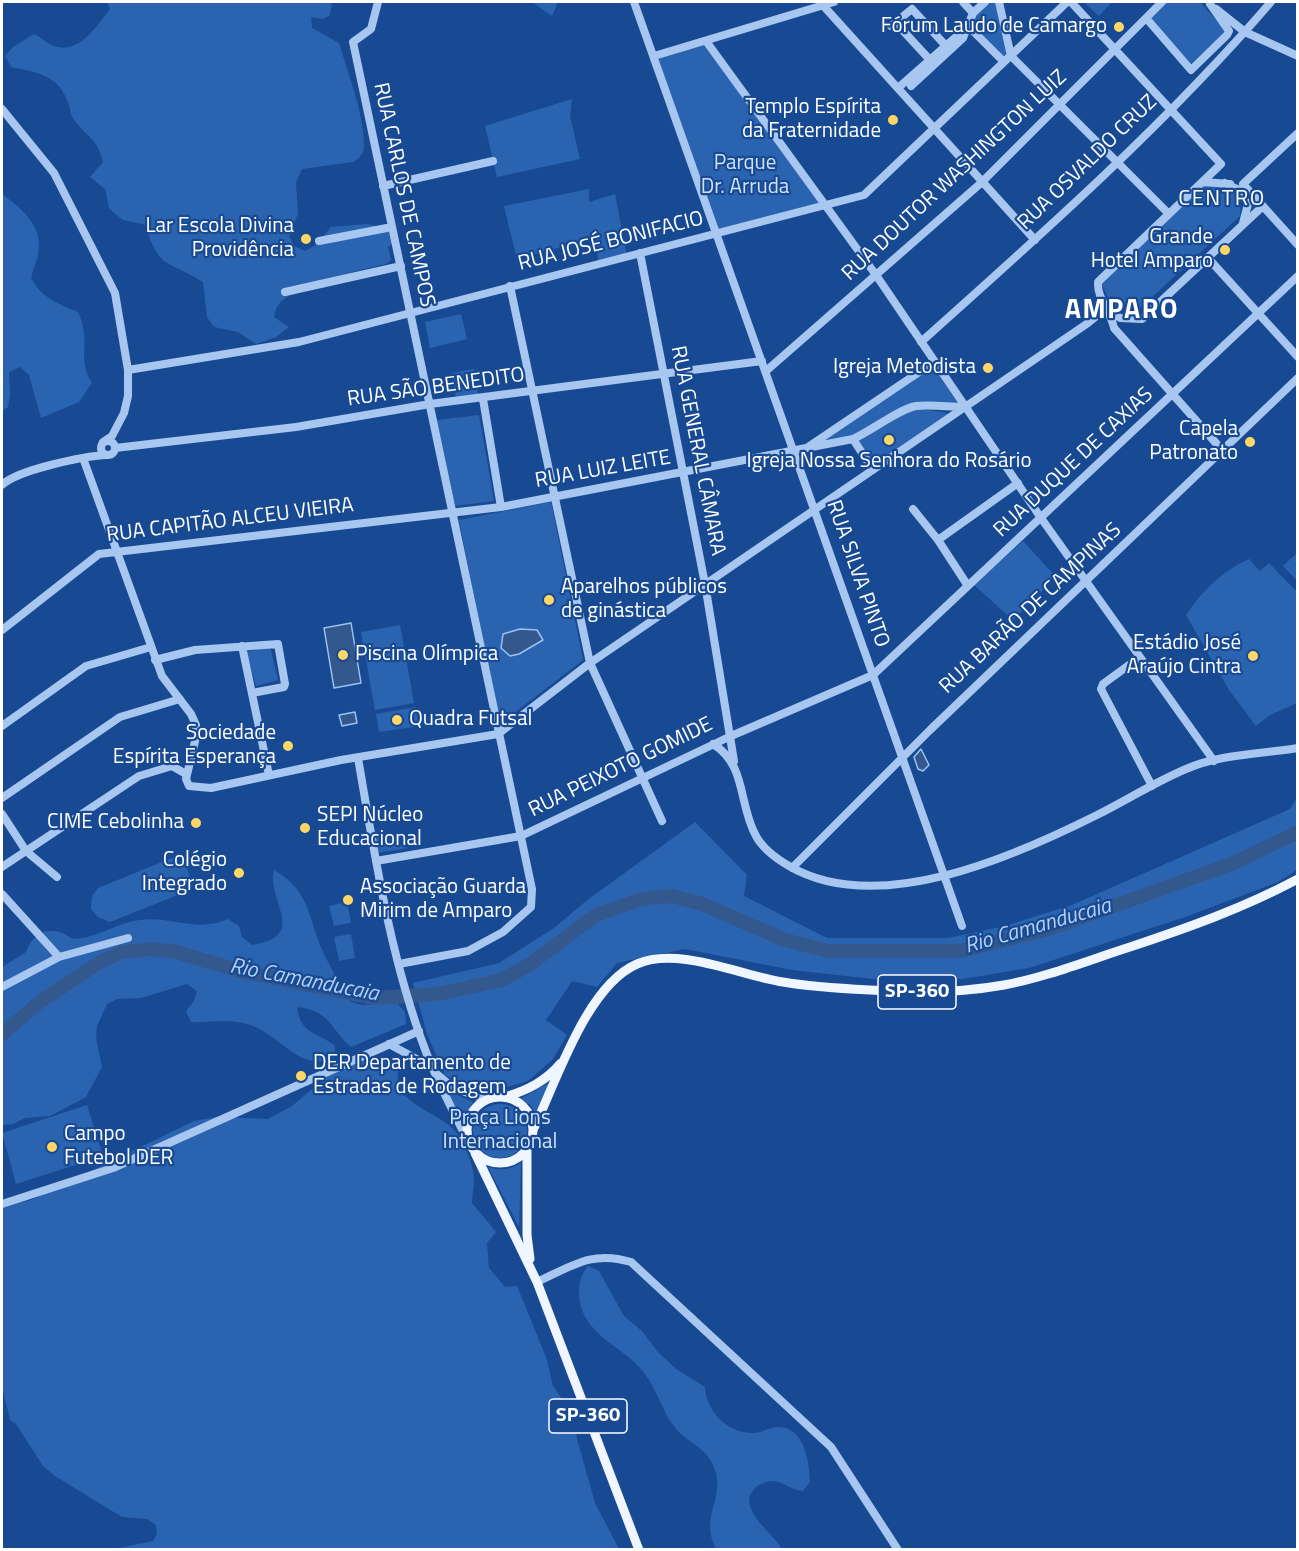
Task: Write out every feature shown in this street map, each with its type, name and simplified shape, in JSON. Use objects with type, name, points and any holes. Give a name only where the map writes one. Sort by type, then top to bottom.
[{"type":"main road","name":"SP-360","points":[[532,1271],[527,1235],[527,1150],[533,1130],[568,1054],[605,990],[619,974],[653,959],[686,960],[762,979],[810,986],[924,992],[983,988],[1045,975],[1176,932],[1238,908],[1298,879]]},
{"type":"main road","name":"SP-360","points":[[486,1100],[525,1091],[542,1082],[568,1054]]},
{"type":"main road","points":[[505,1097],[522,1105],[532,1121],[533,1130]]},
{"type":"main road","points":[[469,1143],[467,1133],[471,1114],[486,1100]]},
{"type":"main road","name":"SP-360","points":[[469,1143],[537,1282],[639,1550]]},
{"type":"main road","points":[[475,1153],[496,1163],[518,1158],[527,1150]]},
{"type":"street","name":"RUA CARLOS DE CAMPOS","points":[[378,2],[371,29],[353,42],[453,513]]},
{"type":"street","name":"RUA SILVA PINTO","points":[[634,2],[946,875],[962,926]]},
{"type":"street","points":[[654,56],[821,3],[834,2]]},
{"type":"street","points":[[963,2],[973,13]]},
{"type":"street","points":[[911,86],[963,38],[973,13],[985,2]]},
{"type":"street","points":[[999,2],[1008,59]]},
{"type":"street","points":[[86,457],[155,660],[162,676],[196,725],[196,737],[186,774],[189,786],[198,789],[498,734],[590,663],[1088,323],[1099,314],[1102,301],[1098,282],[1221,164],[1069,2]]},
{"type":"street","name":"RUA JOSÉ BONIFACIO","points":[[128,370],[298,342],[864,195],[1069,2]]},
{"type":"street","name":"RUA DOUTOR WASHINGTON LUIZ","points":[[766,371],[981,183],[1162,2]]},
{"type":"street","name":"RUA OSVALDO CRUZ","points":[[921,342],[1035,240],[1116,162],[1245,32],[1271,2]]},
{"type":"street","points":[[821,3],[981,183],[1035,240]]},
{"type":"street","points":[[1146,18],[1191,70],[1227,35],[1225,25],[1208,3]]},
{"type":"street","points":[[1208,3],[1245,32],[1298,56]]},
{"type":"street","points":[[930,60],[893,24],[912,9],[946,46]]},
{"type":"street","points":[[898,88],[968,26]]},
{"type":"street","points":[[968,26],[1060,106],[1168,214]]},
{"type":"street","points":[[706,41],[876,275],[1041,518],[1214,761]]},
{"type":"street","points":[[2,109],[54,173],[115,293],[128,370],[128,396],[113,442],[112,453],[61,462],[2,483]]},
{"type":"street","points":[[1243,184],[1298,133]]},
{"type":"street","points":[[383,186],[493,161]]},
{"type":"street","points":[[1201,183],[1209,181],[1243,184],[1298,245]]},
{"type":"street","points":[[1225,183],[1237,189],[1248,204],[1243,225]]},
{"type":"street","points":[[1102,301],[1111,312],[1120,318],[1142,318],[1263,206]]},
{"type":"street","points":[[319,241],[392,226]]},
{"type":"street","name":"RUA GENERAL CÂMARA","points":[[640,253],[705,584],[734,763],[756,837],[766,850],[792,868],[814,878],[870,885],[946,875],[1035,844],[1187,768],[1214,761],[1298,748]]},
{"type":"street","points":[[1208,258],[1298,357]]},
{"type":"street","points":[[285,292],[400,266]]},
{"type":"street","name":"RUA DUQUE DE CAXIAS","points":[[873,675],[1298,276]]},
{"type":"street","points":[[510,286],[590,663],[662,821]]},
{"type":"street","points":[[1111,312],[1114,328],[1223,451]]},
{"type":"street","name":"RUA SÃO BENEDITO","points":[[113,442],[296,427],[430,404],[483,399],[762,361]]},
{"type":"street","points":[[804,449],[934,362]]},
{"type":"street","name":"RUA BARÃO DE CAMPINAS","points":[[792,868],[903,757],[1298,378]]},
{"type":"street","points":[[483,399],[501,507]]},
{"type":"street","points":[[804,449],[853,439],[876,429],[900,412],[916,406],[965,408]]},
{"type":"street","points":[[853,439],[873,470]]},
{"type":"street","points":[[86,457],[102,444],[113,442]]},
{"type":"street","points":[[102,444],[102,453],[107,455]]},
{"type":"street","name":"RUA LUIZ LEITE","points":[[453,513],[556,497],[804,449]]},
{"type":"street","points":[[938,540],[1018,483]]},
{"type":"street","points":[[913,509],[938,540],[968,586]]},
{"type":"street","points":[[399,964],[468,951],[502,932],[531,907],[532,889],[453,513]]},
{"type":"street","name":"RUA CAPITÃO ALCEU VIEIRA","points":[[2,630],[99,554],[453,513]]},
{"type":"street","points":[[155,660],[195,650],[275,644],[280,646],[284,687],[252,693]]},
{"type":"street","points":[[242,646],[269,775]]},
{"type":"street","points":[[2,726],[86,666],[151,647]]},
{"type":"street","points":[[1140,657],[1103,684],[1101,689],[1152,786]]},
{"type":"street","name":"RUA PEIXOTO GOMIDE","points":[[376,861],[521,836],[713,744],[873,675]]},
{"type":"street","points":[[2,798],[120,717],[180,699]]},
{"type":"street","points":[[713,744],[724,751],[734,763]]},
{"type":"street","points":[[358,758],[376,861],[404,982],[434,1070],[469,1143]]},
{"type":"street","points":[[2,867],[139,776],[172,766],[186,774]]},
{"type":"street","points":[[2,814],[27,851],[57,877]]},
{"type":"street","points":[[2,894],[59,957]]},
{"type":"street","points":[[2,987],[59,957],[128,938]]},
{"type":"street","points":[[2,1204],[113,1168],[419,1031]]},
{"type":"street","points":[[389,1044],[434,1070],[452,1087],[486,1100]]},
{"type":"street","points":[[537,1282],[591,1256],[614,1256],[631,1262],[831,1447],[898,1550]]},
{"type":"green space","points":[[107,2],[332,2],[330,15],[323,19],[311,17],[312,28],[339,43],[359,109],[364,148],[363,153],[353,162],[302,169],[296,182],[298,214],[289,236],[294,246],[305,251],[316,245],[331,227],[367,224],[390,229],[395,241],[388,247],[391,260],[386,264],[313,285],[287,297],[278,305],[274,317],[289,327],[276,337],[256,344],[238,332],[214,327],[207,317],[203,282],[160,257],[150,239],[146,225],[123,220],[109,208],[105,189],[90,177],[103,162],[101,154],[95,143],[73,118],[63,91],[51,79],[11,67],[5,56],[13,47],[34,34],[49,44],[63,48],[80,42],[87,37],[110,9]]},
{"type":"green space","points":[[532,2],[558,2],[552,16]]},
{"type":"green space","points":[[988,2],[998,2],[1007,55],[1004,58],[969,25],[973,13]]},
{"type":"green space","points":[[1084,2],[1112,2],[1099,16]]},
{"type":"green space","points":[[1162,2],[1200,2],[1224,29],[1224,34],[1188,66],[1146,18]]},
{"type":"green space","name":"Parque Dr. Arruda","points":[[705,41],[824,203],[717,233],[649,58]]},
{"type":"green space","points":[[572,99],[570,116],[580,159],[497,177],[485,126]]},
{"type":"green space","points":[[1204,185],[1219,186],[1232,191],[1239,200],[1240,216],[1138,310],[1129,312],[1111,305],[1102,284]]},
{"type":"green space","points":[[589,189],[589,202],[615,194],[627,256],[599,263],[594,238],[517,259],[504,206]]},
{"type":"green space","points":[[2,194],[24,212],[38,235],[38,255],[31,278],[35,285],[57,303],[78,312],[84,332],[85,365],[92,383],[79,402],[41,418],[29,375],[20,367],[9,372],[8,407],[2,411]]},
{"type":"green space","points":[[461,314],[467,339],[430,348],[425,322]]},
{"type":"green space","points":[[932,365],[959,405],[915,405],[853,436],[813,445]]},
{"type":"green space","points":[[474,369],[478,394],[456,398],[452,373]]},
{"type":"green space","points":[[918,408],[952,414],[874,466],[856,439]]},
{"type":"green space","points":[[479,415],[494,501],[455,506],[437,420]]},
{"type":"green space","points":[[551,502],[583,660],[500,724],[459,520]]},
{"type":"green space","points":[[1023,541],[1056,577],[1013,620],[974,585]]},
{"type":"green space","points":[[1297,553],[1297,581],[1283,566]]},
{"type":"green space","name":"Estádio José Araújo Cintra","points":[[1249,559],[1260,571],[1269,563],[1298,593],[1297,703],[1270,715],[1256,726],[1229,690],[1186,615],[1213,582],[1230,569]]},
{"type":"green space","points":[[400,625],[414,703],[375,710],[361,632]]},
{"type":"green space","points":[[270,647],[278,680],[256,686],[246,652]]},
{"type":"green space","name":"Quadra Futsal","points":[[416,707],[419,726],[379,732],[376,714]]},
{"type":"green space","points":[[1297,798],[1297,870],[1278,882],[1188,916],[1029,968],[963,979],[891,981],[792,970],[685,949],[617,963],[597,987],[572,981],[546,1020],[567,1035],[553,1059],[528,1081],[485,1093],[467,1087],[445,1075],[427,1034],[413,983],[499,963],[554,928],[586,901],[695,822],[747,875],[744,896],[827,938],[948,938],[1005,926],[1072,905],[1290,809]]},
{"type":"green space","points":[[373,831],[408,848],[377,853]]},
{"type":"green space","points":[[172,858],[182,864],[188,872],[189,881],[185,892],[110,922],[98,917],[91,909],[92,896],[98,888]]},
{"type":"green space","points":[[274,870],[286,878],[302,896],[323,952],[351,1002],[362,1005],[397,1003],[405,1012],[406,1024],[351,1047],[323,1016],[317,1012],[297,1007],[306,1028],[335,1046],[334,1058],[321,1061],[299,1056],[258,1028],[247,1024],[226,1021],[191,1022],[186,1011],[194,1001],[197,991],[187,984],[141,998],[117,999],[107,1004],[97,1026],[96,1038],[102,1067],[86,1097],[50,1116],[25,1118],[13,1124],[2,1125],[2,967],[26,952],[39,934],[51,931],[65,934],[72,939],[81,938],[140,920],[205,924],[228,919],[239,926],[242,937],[252,945],[269,940],[279,934],[282,925],[282,916],[273,882]]},
{"type":"green space","points":[[347,902],[351,923],[334,926],[329,906]]},
{"type":"green space","points":[[351,934],[355,958],[339,961],[334,937]]},
{"type":"green space","points":[[373,1059],[400,1064],[398,1078],[400,1089],[418,1106],[451,1127],[459,1136],[474,1175],[472,1203],[496,1232],[487,1243],[489,1268],[505,1287],[517,1286],[546,1357],[553,1386],[575,1418],[577,1439],[595,1503],[619,1549],[115,1549],[153,1541],[157,1534],[156,1525],[147,1519],[122,1517],[55,1476],[43,1466],[16,1424],[10,1420],[2,1386],[2,1204],[29,1201],[194,1121],[215,1117],[268,1119],[292,1106],[337,1068],[349,1062]]},
{"type":"green space","points":[[552,1081],[537,1117],[530,1105],[520,1099]]},
{"type":"green space","points":[[446,1090],[473,1102],[462,1120]]},
{"type":"green space","name":"Praça Lions Internacional","points":[[500,1104],[510,1106],[519,1112],[525,1121],[527,1131],[525,1141],[519,1150],[510,1156],[500,1158],[490,1156],[481,1150],[475,1141],[473,1131],[475,1121],[481,1112],[490,1106]]},
{"type":"green space","name":"Campo Futebol DER","points":[[87,1105],[103,1156],[16,1184],[2,1133]]},
{"type":"green space","points":[[521,1163],[519,1227],[488,1167],[505,1169]]},
{"type":"green space","points":[[588,1266],[599,1271],[624,1316],[642,1331],[657,1351],[676,1369],[705,1387],[709,1404],[727,1425],[753,1433],[780,1427],[788,1429],[800,1440],[807,1456],[810,1482],[803,1491],[771,1481],[756,1487],[750,1495],[752,1511],[757,1520],[782,1549],[716,1549],[710,1528],[717,1492],[713,1465],[705,1453],[672,1424],[645,1374],[596,1331],[588,1321],[582,1309],[579,1287],[583,1273]]},
{"type":"shaded area","name":"Piscina Olímpica","points":[[351,623],[361,683],[334,688],[324,628]]},
{"type":"shaded area","points":[[520,629],[537,630],[543,640],[519,654],[510,656],[501,648],[503,634]]},
{"type":"shaded area","points":[[355,712],[357,723],[342,726],[339,715]]},
{"type":"shaded area","points":[[921,749],[929,765],[923,771],[918,769],[914,757]]},
{"type":"waterway","name":"Rio Camanducaia","points":[[2,1034],[40,1002],[100,962],[122,952],[151,949],[176,952],[244,972],[373,998],[439,994],[501,980],[529,965],[596,915],[642,899],[672,896],[702,904],[785,940],[828,951],[961,951],[1052,928],[1234,863],[1298,832]]},
{"type":"place","name":"Fórum Laudo de Camargo","points":[[1119,27]]},
{"type":"place","name":"Templo Espírita da Fraternidade","points":[[893,120]]},
{"type":"place","name":"Lar Escola Divina Providência","points":[[306,239]]},
{"type":"place","name":"Grande Hotel Amparo","points":[[1225,250]]},
{"type":"place","name":"Igreja Metodista","points":[[988,368]]},
{"type":"place","name":"Igreja Nossa Senhora do Rosário","points":[[889,440]]},
{"type":"place","name":"Capela Patronato","points":[[1250,442]]},
{"type":"place","name":"Aparelhos públicos de ginástica","points":[[549,600]]},
{"type":"place","name":"Piscina Olímpica","points":[[343,655]]},
{"type":"place","name":"Estádio José Araújo Cintra","points":[[1253,656]]},
{"type":"place","name":"Quadra Futsal","points":[[397,720]]},
{"type":"place","name":"Sociedade Espírita Esperança","points":[[288,746]]},
{"type":"place","name":"CIME Cebolinha","points":[[196,823]]},
{"type":"place","name":"SEPI Núcleo Educacional","points":[[305,828]]},
{"type":"place","name":"Colégio Integrado","points":[[239,873]]},
{"type":"place","name":"Associação Guarda Mirim de Amparo","points":[[348,900]]},
{"type":"place","name":"DER Departamento de Estradas de Rodagem","points":[[301,1076]]},
{"type":"place","name":"Campo Futebol DER","points":[[52,1147]]},
{"type":"district","name":"CENTRO","points":[[1222,200]]},
{"type":"district","name":"AMPARO","points":[[1122,311]]}]
